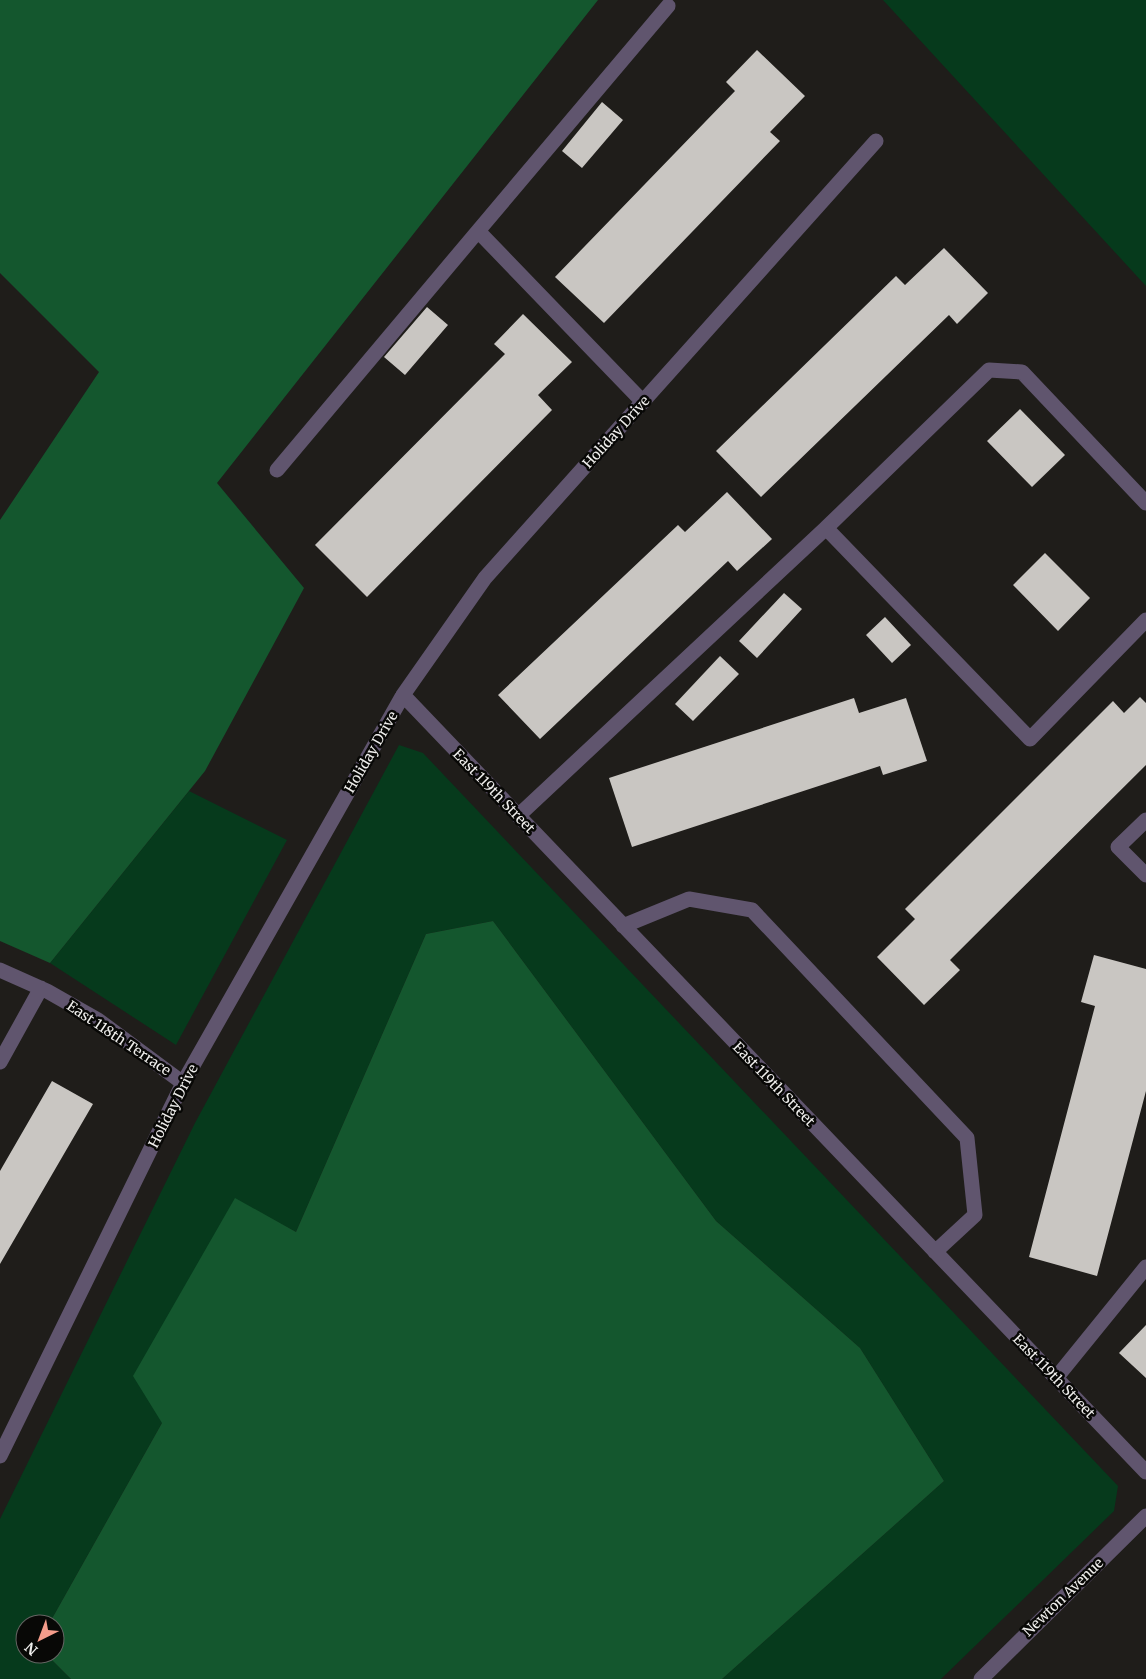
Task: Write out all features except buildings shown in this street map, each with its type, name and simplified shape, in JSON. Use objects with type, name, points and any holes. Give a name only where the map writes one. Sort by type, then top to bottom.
[{"type":"street","points":[[276,470],[668,6]]},
{"type":"street","name":"Holiday Drive","points":[[0,1456],[6,1427],[183,1082],[403,695],[485,578],[876,141]]},
{"type":"street","points":[[478,231],[642,402]]},
{"type":"street","points":[[518,816],[826,528],[989,370],[1022,372],[1146,503]]},
{"type":"street","points":[[826,528],[1030,739],[1146,620]]},
{"type":"street","name":"East 119th Street","points":[[403,695],[1146,1472]]},
{"type":"street","points":[[1146,820],[1118,847],[1146,875]]},
{"type":"street","points":[[623,926],[689,899],[752,910],[967,1138],[975,1215],[935,1252]]},
{"type":"street","name":"East 118th Terrace","points":[[0,970],[41,988],[98,1020],[183,1082]]},
{"type":"street","points":[[0,1062],[41,988]]},
{"type":"street","points":[[1056,1378],[1146,1266]]},
{"type":"street","name":"Newton Avenue","points":[[981,1679],[1146,1516]]},
{"type":"green space","points":[[0,0],[598,0],[217,483],[304,588],[205,771],[50,963],[0,941],[0,520],[99,372],[0,273]]},
{"type":"green space","points":[[883,0],[1146,0],[1146,286]]},
{"type":"green space","points":[[399,745],[423,753],[1118,1486],[1114,1511],[941,1679],[722,1679],[944,1481],[860,1348],[716,1221],[493,921],[426,934],[296,1232],[235,1199],[162,1423],[55,1614],[15,1614],[15,1664],[56,1664],[71,1679],[0,1679],[0,1519],[195,1123]]},
{"type":"green space","points":[[189,791],[287,840],[176,1045],[50,963]]},
{"type":"green space","points":[[493,921],[716,1221],[860,1348],[944,1481],[722,1679],[71,1679],[56,1664],[65,1664],[65,1614],[55,1614],[162,1423],[133,1376],[235,1198],[296,1232],[426,934]]}]
